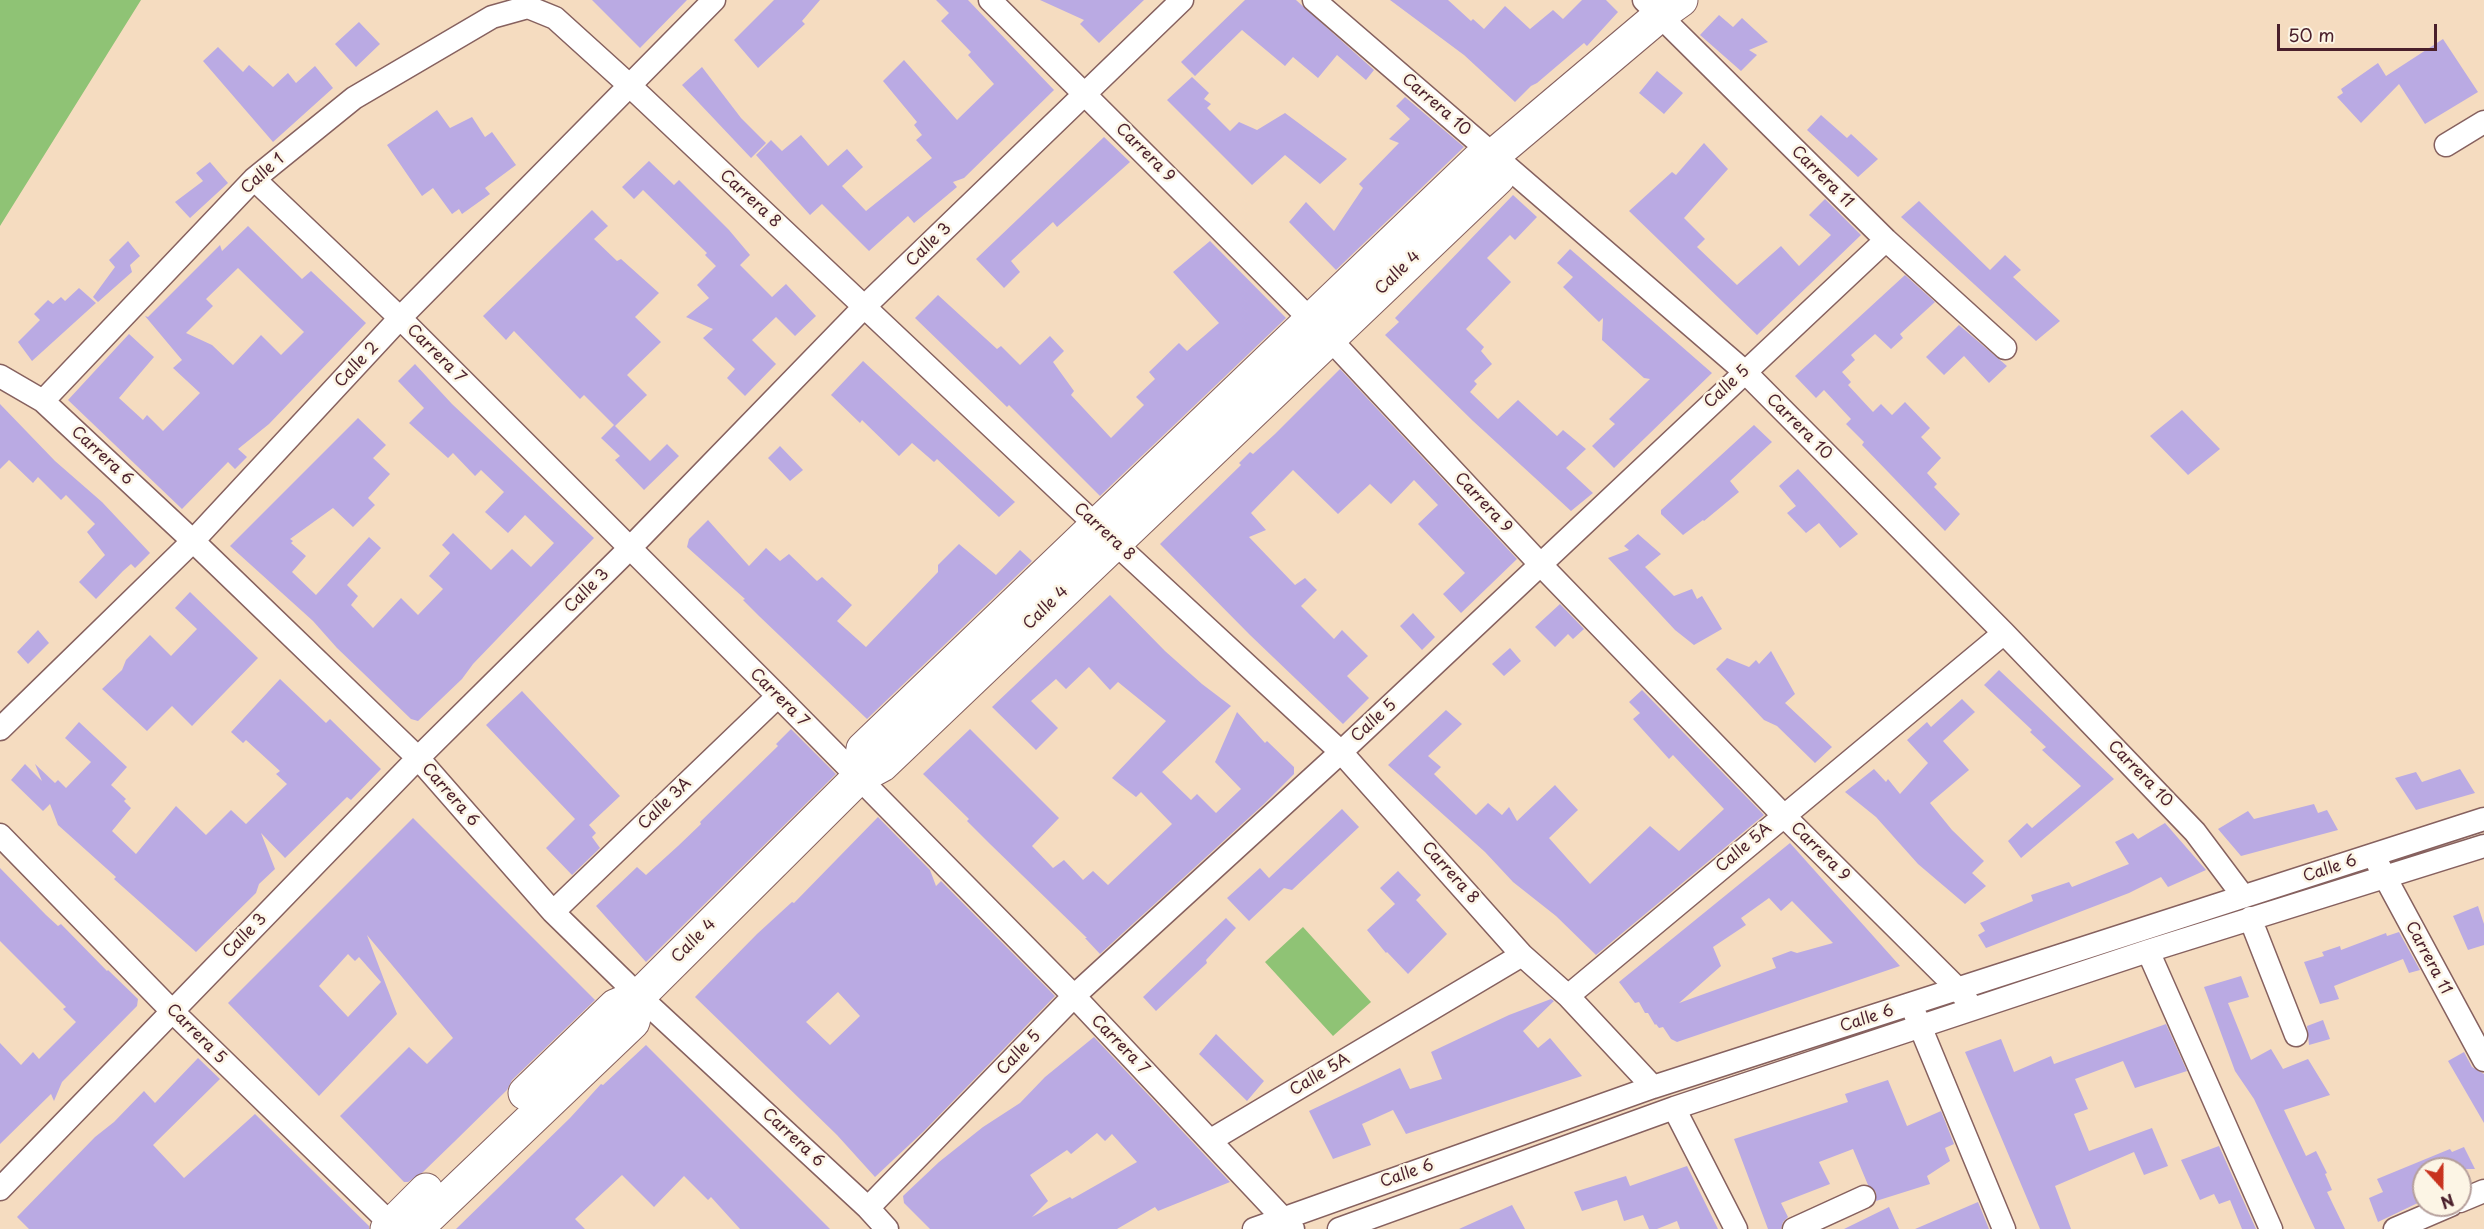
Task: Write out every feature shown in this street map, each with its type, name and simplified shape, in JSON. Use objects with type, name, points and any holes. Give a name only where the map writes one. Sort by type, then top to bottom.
[{"type":"street","name":"Calle 2","points":[[0,729],[193,541],[400,318],[714,0]]},
{"type":"street","name":"Carrera 9","points":[[990,0],[1320,329],[1540,564],[1783,815],[1957,988],[1973,1008]]},
{"type":"street","name":"Calle 3","points":[[0,1189],[418,759],[629,549],[864,307],[1182,0]]},
{"type":"street","name":"Carrera 10","points":[[1314,0],[1744,371],[2004,633],[2195,832],[2243,896]]},
{"type":"street","points":[[858,778],[863,749],[1106,534],[1320,329],[1478,160],[1494,155],[1662,5]]},
{"type":"street","name":"Carrera 11","points":[[1662,5],[1886,240],[2005,348]]},
{"type":"street","name":"Carrera 8","points":[[528,7],[555,18],[629,85],[1341,752],[1522,955],[1568,996],[1653,1087]]},
{"type":"street","name":"Calle 1","points":[[43,401],[254,179],[354,98],[492,17],[528,7]]},
{"type":"street","points":[[2446,145],[2484,122]]},
{"type":"street","name":"Carrera 7","points":[[254,179],[400,318],[778,696],[1074,996],[1289,1224]]},
{"type":"street","name":"Calle 5","points":[[868,1208],[1074,996],[1341,752],[1886,240]]},
{"type":"street","name":"Carrera 6","points":[[0,376],[43,401],[193,541],[418,759],[553,912],[639,996],[868,1208],[887,1229]]},
{"type":"street","name":"Calle 5A","points":[[1568,996],[2004,633]]},
{"type":"street","name":"Calle 3A","points":[[553,912],[778,696]]},
{"type":"street","name":"Calle 4","points":[[398,1228],[633,1022],[639,996],[858,778]]},
{"type":"street","name":"Calle 6","points":[[1254,1229],[1289,1224],[1344,1196],[1653,1087],[2484,819]]},
{"type":"street","name":"Carrera 5","points":[[0,835],[172,1011],[398,1228]]},
{"type":"street","name":"Calle 6","points":[[1353,1227],[1674,1108],[2250,918],[2484,846]]},
{"type":"street","name":"Carrera 11","points":[[2373,855],[2484,1060]]},
{"type":"street","points":[[2250,918],[2296,1035]]},
{"type":"street","points":[[2148,951],[2271,1229]]},
{"type":"street","name":"Calle 5A","points":[[1211,1140],[1522,955]]},
{"type":"street","points":[[1911,1005],[2004,1229]]},
{"type":"street","points":[[1674,1108],[1736,1229]]},
{"type":"street","points":[[1344,1196],[1353,1227]]},
{"type":"street","points":[[1794,1229],[1864,1197]]},
{"type":"street","points":[[2395,1229],[2423,1217]]},
{"type":"green space","points":[[0,0],[141,0],[0,226]]},
{"type":"green space","points":[[1303,927],[1371,1002],[1333,1036],[1265,962]]},
{"type":"building","points":[[592,0],[687,0],[640,48]]},
{"type":"building","points":[[774,0],[820,0],[802,21],[805,24],[758,68],[734,40]]},
{"type":"building","points":[[936,0],[968,0],[1054,90],[964,178],[953,182],[957,187],[914,223],[908,216],[869,251],[822,204],[810,215],[756,155],[771,140],[782,151],[801,135],[828,166],[847,149],[863,167],[842,186],[866,211],[932,158],[916,140],[922,135],[914,125],[917,122],[883,81],[904,60],[957,120],[994,84],[968,55],[971,52],[941,21],[949,13]]},
{"type":"building","points":[[1040,0],[1144,0],[1099,43],[1080,24],[1084,20]]},
{"type":"building","points":[[1245,0],[1296,0],[1374,70],[1366,80],[1337,55],[1318,78],[1293,57],[1285,66],[1242,30],[1195,76],[1181,62]]},
{"type":"building","points":[[1390,0],[1448,0],[1471,21],[1473,19],[1484,29],[1505,6],[1530,29],[1553,10],[1563,19],[1582,0],[1606,0],[1618,12],[1587,46],[1584,43],[1515,102],[1464,55]]},
{"type":"building","points":[[1719,15],[1733,27],[1742,18],[1768,42],[1749,50],[1757,55],[1741,71],[1700,35]]},
{"type":"building","points":[[359,22],[380,44],[356,67],[335,44]]},
{"type":"building","points":[[2443,39],[2478,92],[2425,124],[2399,84],[2361,123],[2337,97],[2343,93],[2341,89],[2378,63],[2386,76]]},
{"type":"building","points":[[218,47],[243,72],[249,65],[273,87],[288,73],[296,83],[315,66],[333,88],[273,142],[203,61]]},
{"type":"building","points":[[702,67],[741,118],[766,143],[751,158],[682,85]]},
{"type":"building","points":[[1657,71],[1683,93],[1664,114],[1639,93]]},
{"type":"building","points":[[1192,77],[1209,93],[1204,99],[1211,104],[1207,108],[1230,131],[1239,122],[1257,130],[1285,113],[1347,159],[1320,184],[1285,155],[1252,185],[1167,100]]},
{"type":"building","points":[[1405,97],[1464,147],[1336,270],[1289,222],[1306,202],[1334,231],[1363,188],[1359,184],[1399,143],[1389,139],[1410,119],[1396,106]]},
{"type":"building","points":[[437,110],[450,128],[472,117],[485,137],[492,132],[516,165],[485,188],[490,194],[462,214],[459,209],[452,214],[433,188],[422,196],[387,145]]},
{"type":"building","points":[[1821,115],[1847,138],[1851,134],[1878,159],[1858,177],[1807,130]]},
{"type":"building","points":[[1104,137],[1130,162],[1057,227],[1053,222],[1011,261],[1020,272],[1004,288],[976,259]]},
{"type":"building","points":[[1704,143],[1728,169],[1684,218],[1705,239],[1697,247],[1737,285],[1781,246],[1799,266],[1831,235],[1809,215],[1825,199],[1861,235],[1757,335],[1629,211],[1672,172],[1676,175]]},
{"type":"building","points":[[649,161],[674,185],[679,180],[729,230],[750,255],[740,265],[772,297],[786,284],[816,316],[795,336],[776,317],[752,340],[776,364],[745,396],[727,378],[735,369],[703,338],[713,329],[686,317],[709,298],[697,285],[716,266],[705,255],[707,253],[643,190],[634,199],[622,187]]},
{"type":"building","points":[[210,162],[228,183],[190,218],[175,202],[203,181],[196,173]]},
{"type":"building","points":[[1513,195],[1537,217],[1515,240],[1510,235],[1487,258],[1511,282],[1466,329],[1484,347],[1481,351],[1492,364],[1474,381],[1477,384],[1470,392],[1498,419],[1518,400],[1557,436],[1563,430],[1586,449],[1566,468],[1593,493],[1571,511],[1473,421],[1385,335],[1399,322],[1395,318]]},
{"type":"building","points":[[1919,201],[1990,270],[2005,255],[2021,270],[2013,277],[2060,321],[2036,341],[1901,217]]},
{"type":"building","points":[[592,210],[608,226],[594,239],[617,261],[621,259],[659,293],[635,317],[661,342],[627,375],[647,395],[615,426],[650,461],[667,444],[679,456],[644,490],[615,460],[620,456],[601,438],[614,425],[584,395],[580,399],[514,331],[506,340],[483,316]]},
{"type":"building","points":[[248,226],[302,279],[311,271],[366,323],[269,424],[238,449],[247,457],[235,469],[228,462],[182,509],[68,400],[129,334],[154,357],[119,398],[143,420],[147,415],[163,431],[200,393],[173,368],[182,360],[145,316],[148,317],[220,245],[222,251]],"holes":[[[238,268],[304,332],[281,355],[261,335],[233,365],[212,345],[186,333],[213,306],[206,299]]]},
{"type":"building","points":[[128,241],[140,256],[130,265],[132,272],[98,302],[93,297],[115,267],[109,260]]},
{"type":"building","points":[[1210,241],[1286,318],[1100,496],[1009,405],[1007,407],[915,318],[938,295],[997,349],[1001,346],[1020,365],[1050,336],[1064,351],[1053,362],[1074,391],[1071,395],[1111,438],[1144,405],[1136,397],[1155,379],[1149,372],[1179,343],[1187,351],[1219,323],[1173,272]]},
{"type":"building","points":[[1570,249],[1712,373],[1614,468],[1592,446],[1615,424],[1609,419],[1650,379],[1644,378],[1602,340],[1603,318],[1599,322],[1563,287],[1573,277],[1557,263]]},
{"type":"building","points":[[1905,275],[1935,302],[1900,334],[1903,338],[1891,349],[1875,334],[1851,355],[1855,360],[1842,372],[1851,382],[1848,385],[1873,412],[1881,404],[1892,415],[1905,402],[1930,428],[1921,437],[1941,458],[1927,473],[1937,484],[1934,487],[1960,514],[1945,531],[1862,445],[1864,442],[1846,424],[1851,419],[1824,390],[1816,398],[1795,376]]},
{"type":"building","points":[[79,288],[96,303],[32,361],[18,342],[40,320],[34,314],[48,300],[53,304],[61,297],[65,301]]},
{"type":"building","points":[[1959,325],[2007,366],[1989,383],[1964,356],[1944,375],[1926,357]]},
{"type":"building","points":[[863,361],[1015,502],[999,517],[937,459],[934,462],[912,443],[899,456],[862,420],[860,423],[831,395]]},
{"type":"building","points":[[415,364],[452,404],[594,538],[473,664],[462,679],[418,721],[411,719],[337,648],[313,621],[230,546],[358,418],[386,445],[373,458],[390,474],[368,498],[375,505],[353,527],[333,508],[290,539],[293,541],[291,543],[306,556],[292,572],[316,595],[369,537],[381,548],[347,585],[358,596],[351,605],[373,628],[401,598],[418,615],[443,589],[429,576],[450,553],[442,545],[453,533],[491,570],[512,549],[531,567],[554,543],[525,515],[508,533],[485,512],[504,492],[481,470],[475,476],[453,453],[448,458],[409,423],[424,408],[398,381]]},
{"type":"building","points":[[1340,369],[1517,559],[1461,613],[1443,594],[1465,573],[1418,524],[1438,505],[1414,480],[1391,504],[1370,484],[1338,514],[1293,470],[1251,513],[1266,530],[1249,537],[1295,585],[1305,578],[1317,590],[1301,606],[1334,639],[1342,630],[1368,656],[1347,676],[1369,698],[1343,724],[1160,544],[1241,465],[1239,463],[1250,452],[1253,454],[1275,434]]},
{"type":"building","points":[[0,404],[55,461],[102,502],[150,553],[135,568],[131,564],[96,599],[79,582],[105,555],[87,532],[95,524],[66,495],[61,500],[38,477],[33,483],[9,460],[0,469]]},
{"type":"building","points":[[2182,410],[2220,449],[2188,475],[2150,436]]},
{"type":"building","points":[[1754,425],[1772,442],[1730,481],[1739,492],[1683,535],[1661,514],[1661,510]]},
{"type":"building","points":[[780,446],[803,470],[790,481],[768,458]]},
{"type":"building","points":[[1798,469],[1858,534],[1840,548],[1819,523],[1806,533],[1787,513],[1796,506],[1779,486]]},
{"type":"building","points":[[708,520],[749,566],[766,548],[780,561],[789,554],[817,581],[822,577],[852,605],[837,621],[866,647],[938,572],[938,565],[959,544],[996,575],[1020,550],[1032,561],[867,719],[759,616],[743,600],[745,599],[687,547],[689,539]]},
{"type":"building","points":[[1638,534],[1661,554],[1645,567],[1674,596],[1692,589],[1697,599],[1702,596],[1722,629],[1694,645],[1675,630],[1608,558],[1629,550],[1624,546]]},
{"type":"building","points":[[190,592],[258,658],[192,726],[172,706],[147,731],[102,689],[122,670],[126,660],[150,635],[171,656],[197,629],[175,608]]},
{"type":"building","points":[[1110,595],[1165,651],[1231,706],[1162,772],[1191,800],[1197,794],[1216,813],[1241,789],[1215,762],[1237,712],[1265,743],[1267,741],[1294,767],[1294,774],[1100,954],[1085,938],[1087,938],[967,821],[969,819],[923,774],[970,729],[1059,818],[1032,846],[1053,868],[1064,860],[1083,880],[1093,871],[1108,885],[1172,824],[1141,792],[1136,797],[1112,778],[1166,721],[1118,682],[1110,690],[1089,667],[1066,689],[1056,679],[1031,701],[1058,728],[1036,750],[992,707]]},
{"type":"building","points":[[1560,604],[1584,629],[1573,639],[1568,634],[1555,647],[1535,627]]},
{"type":"building","points":[[1413,613],[1435,637],[1422,650],[1400,626]]},
{"type":"building","points":[[38,630],[49,643],[28,664],[17,652]]},
{"type":"building","points":[[1510,648],[1521,661],[1504,676],[1492,664]]},
{"type":"building","points":[[1771,651],[1795,694],[1785,703],[1832,747],[1815,763],[1777,726],[1764,720],[1716,669],[1727,658],[1749,667],[1756,660],[1759,664]]},
{"type":"building","points":[[1999,670],[2114,779],[2021,858],[2008,841],[2027,823],[2032,828],[2081,786],[2042,750],[2046,747],[2030,732],[2032,730],[1984,685]]},
{"type":"building","points":[[280,679],[326,723],[330,719],[381,769],[351,800],[347,797],[285,858],[261,833],[275,869],[259,884],[256,893],[196,952],[114,879],[116,877],[58,825],[50,804],[43,811],[11,780],[25,764],[42,781],[35,764],[55,783],[58,780],[66,788],[91,762],[65,738],[79,722],[127,767],[111,785],[126,799],[124,801],[131,808],[112,831],[136,854],[176,806],[206,835],[231,810],[246,824],[287,784],[276,774],[280,771],[246,740],[243,743],[231,732]]},
{"type":"building","points":[[1642,690],[1764,815],[1596,955],[1556,916],[1513,882],[1485,852],[1388,765],[1446,710],[1462,724],[1428,756],[1441,767],[1434,774],[1476,815],[1488,803],[1502,815],[1509,807],[1517,821],[1555,785],[1578,810],[1549,838],[1590,884],[1650,826],[1679,851],[1724,809],[1673,755],[1669,759],[1633,719],[1640,713],[1629,702]]},
{"type":"building","points":[[522,691],[620,796],[589,825],[596,833],[592,837],[600,848],[572,875],[546,848],[575,819],[486,725]]},
{"type":"building","points":[[1962,699],[1975,712],[1943,741],[1969,770],[1930,803],[1952,830],[1984,861],[1972,873],[1986,886],[1965,904],[1918,864],[1876,817],[1845,792],[1874,769],[1886,782],[1888,779],[1900,794],[1928,763],[1907,740],[1927,722],[1931,727]]},
{"type":"building","points":[[791,729],[836,774],[646,962],[596,906],[637,867],[646,875],[678,846],[778,746],[776,744]]},
{"type":"building","points":[[2460,769],[2475,793],[2416,810],[2395,778],[2416,772],[2422,782]]},
{"type":"building","points":[[2314,804],[2318,813],[2327,810],[2338,830],[2241,856],[2218,829],[2248,811],[2254,819]]},
{"type":"building","points":[[1342,809],[1359,827],[1292,890],[1284,888],[1249,921],[1227,898],[1260,868],[1269,878]]},
{"type":"building","points":[[878,817],[930,870],[936,886],[941,881],[1055,996],[924,1131],[875,1177],[837,1135],[695,997],[757,934],[792,902],[794,903]],"holes":[[[838,992],[860,1016],[830,1045],[806,1022]]]},
{"type":"building","points":[[413,818],[595,1000],[512,1080],[507,1090],[454,1142],[423,1172],[408,1182],[404,1182],[340,1116],[409,1047],[427,1064],[453,1038],[367,935],[397,1014],[319,1096],[228,1003]],"holes":[[[348,954],[355,961],[359,957],[381,982],[348,1017],[319,986]]]},
{"type":"building","points":[[2165,823],[2206,870],[2168,887],[2161,877],[2129,893],[1986,948],[1978,935],[1985,931],[1980,923],[2033,901],[2031,895],[2069,882],[2072,887],[2129,864],[2115,842],[2133,833],[2138,839]]},
{"type":"building","points":[[1790,843],[1900,966],[1677,1042],[1671,1039],[1663,1027],[1659,1028],[1655,1025],[1639,1002],[1635,1003],[1619,982]],"holes":[[[1769,898],[1781,911],[1792,901],[1833,943],[1797,953],[1791,951],[1772,958],[1776,968],[1679,1003],[1721,966],[1713,947],[1746,925],[1741,918]]]},
{"type":"building","points":[[0,868],[46,915],[58,926],[61,924],[138,999],[137,1006],[62,1082],[54,1101],[51,1094],[0,1144],[0,1043],[21,1065],[33,1052],[39,1059],[76,1022],[63,1009],[66,1007],[0,941]]},
{"type":"building","points":[[1398,871],[1421,895],[1416,900],[1447,934],[1408,974],[1367,930],[1395,904],[1380,888]]},
{"type":"building","points":[[2478,906],[2484,924],[2484,945],[2468,950],[2453,916]]},
{"type":"building","points":[[1226,918],[1236,928],[1206,960],[1207,963],[1156,1011],[1143,997]]},
{"type":"building","points":[[2399,932],[2420,970],[2409,973],[2403,959],[2334,986],[2339,999],[2320,1004],[2304,962],[2324,956],[2322,952],[2340,946],[2341,950],[2386,933],[2387,936]]},
{"type":"building","points":[[2241,976],[2249,997],[2228,1003],[2251,1060],[2271,1049],[2283,1069],[2308,1059],[2330,1095],[2284,1110],[2306,1156],[2316,1151],[2327,1173],[2325,1174],[2332,1190],[2327,1192],[2345,1229],[2315,1229],[2254,1099],[2235,1071],[2204,987]]},
{"type":"building","points":[[1551,999],[1554,1001],[1523,1031],[1538,1048],[1550,1038],[1582,1076],[1406,1134],[1393,1110],[1362,1124],[1371,1145],[1333,1159],[1309,1111],[1400,1068],[1410,1089],[1442,1079],[1431,1052],[1509,1015]]},
{"type":"building","points":[[2323,1020],[2330,1039],[2309,1045],[2307,1026]]},
{"type":"building","points":[[2166,1024],[2187,1071],[2135,1088],[2123,1061],[2075,1079],[2088,1109],[2074,1114],[2089,1151],[2152,1128],[2168,1166],[2144,1175],[2134,1152],[2055,1186],[2071,1229],[2040,1229],[1965,1052],[2001,1039],[2014,1072],[2051,1056],[2054,1064]]},
{"type":"building","points":[[1216,1034],[1264,1081],[1247,1101],[1199,1054]]},
{"type":"building","points":[[1094,1037],[1230,1182],[1158,1211],[1155,1207],[1117,1229],[930,1229],[904,1203],[903,1196],[939,1162],[983,1127],[1020,1103],[1045,1077]],"holes":[[[1097,1133],[1105,1141],[1112,1134],[1137,1162],[1072,1199],[1070,1197],[1032,1217],[1048,1201],[1030,1175],[1067,1150],[1071,1154]]]},
{"type":"building","points":[[646,1045],[830,1229],[740,1229],[711,1197],[708,1200],[684,1176],[654,1207],[622,1175],[575,1219],[585,1229],[456,1229],[570,1118],[601,1084],[603,1085]]},
{"type":"building","points":[[2464,1052],[2472,1067],[2484,1074],[2484,1123],[2448,1061]]},
{"type":"building","points":[[198,1058],[220,1079],[153,1145],[184,1178],[255,1114],[369,1226],[369,1229],[29,1229],[17,1217],[95,1137],[114,1122],[144,1091],[155,1103]]},
{"type":"building","points":[[1888,1080],[1907,1126],[1941,1111],[1954,1144],[1945,1148],[1950,1161],[1927,1176],[1930,1184],[1876,1201],[1876,1192],[1868,1185],[1853,1149],[1819,1162],[1830,1184],[1781,1203],[1788,1217],[1781,1229],[1768,1229],[1734,1139],[1848,1102],[1845,1094]]},
{"type":"building","points":[[2219,1146],[2256,1229],[2242,1229],[2230,1200],[2219,1204],[2214,1194],[2200,1200],[2181,1160]]},
{"type":"building","points":[[2464,1147],[2469,1157],[2431,1157],[2450,1149],[2452,1152]]},
{"type":"building","points":[[2412,1165],[2412,1206],[2378,1222],[2369,1198],[2383,1192],[2377,1179]]},
{"type":"building","points":[[1687,1166],[1718,1229],[1680,1229],[1677,1221],[1657,1229],[1649,1229],[1643,1215],[1624,1221],[1617,1200],[1582,1211],[1574,1192],[1626,1176],[1630,1186]]},
{"type":"building","points":[[1978,1202],[1989,1229],[1915,1229]]},
{"type":"building","points":[[1512,1205],[1525,1229],[1459,1229]]},
{"type":"building","points":[[1889,1207],[1899,1229],[1844,1229]]}]
